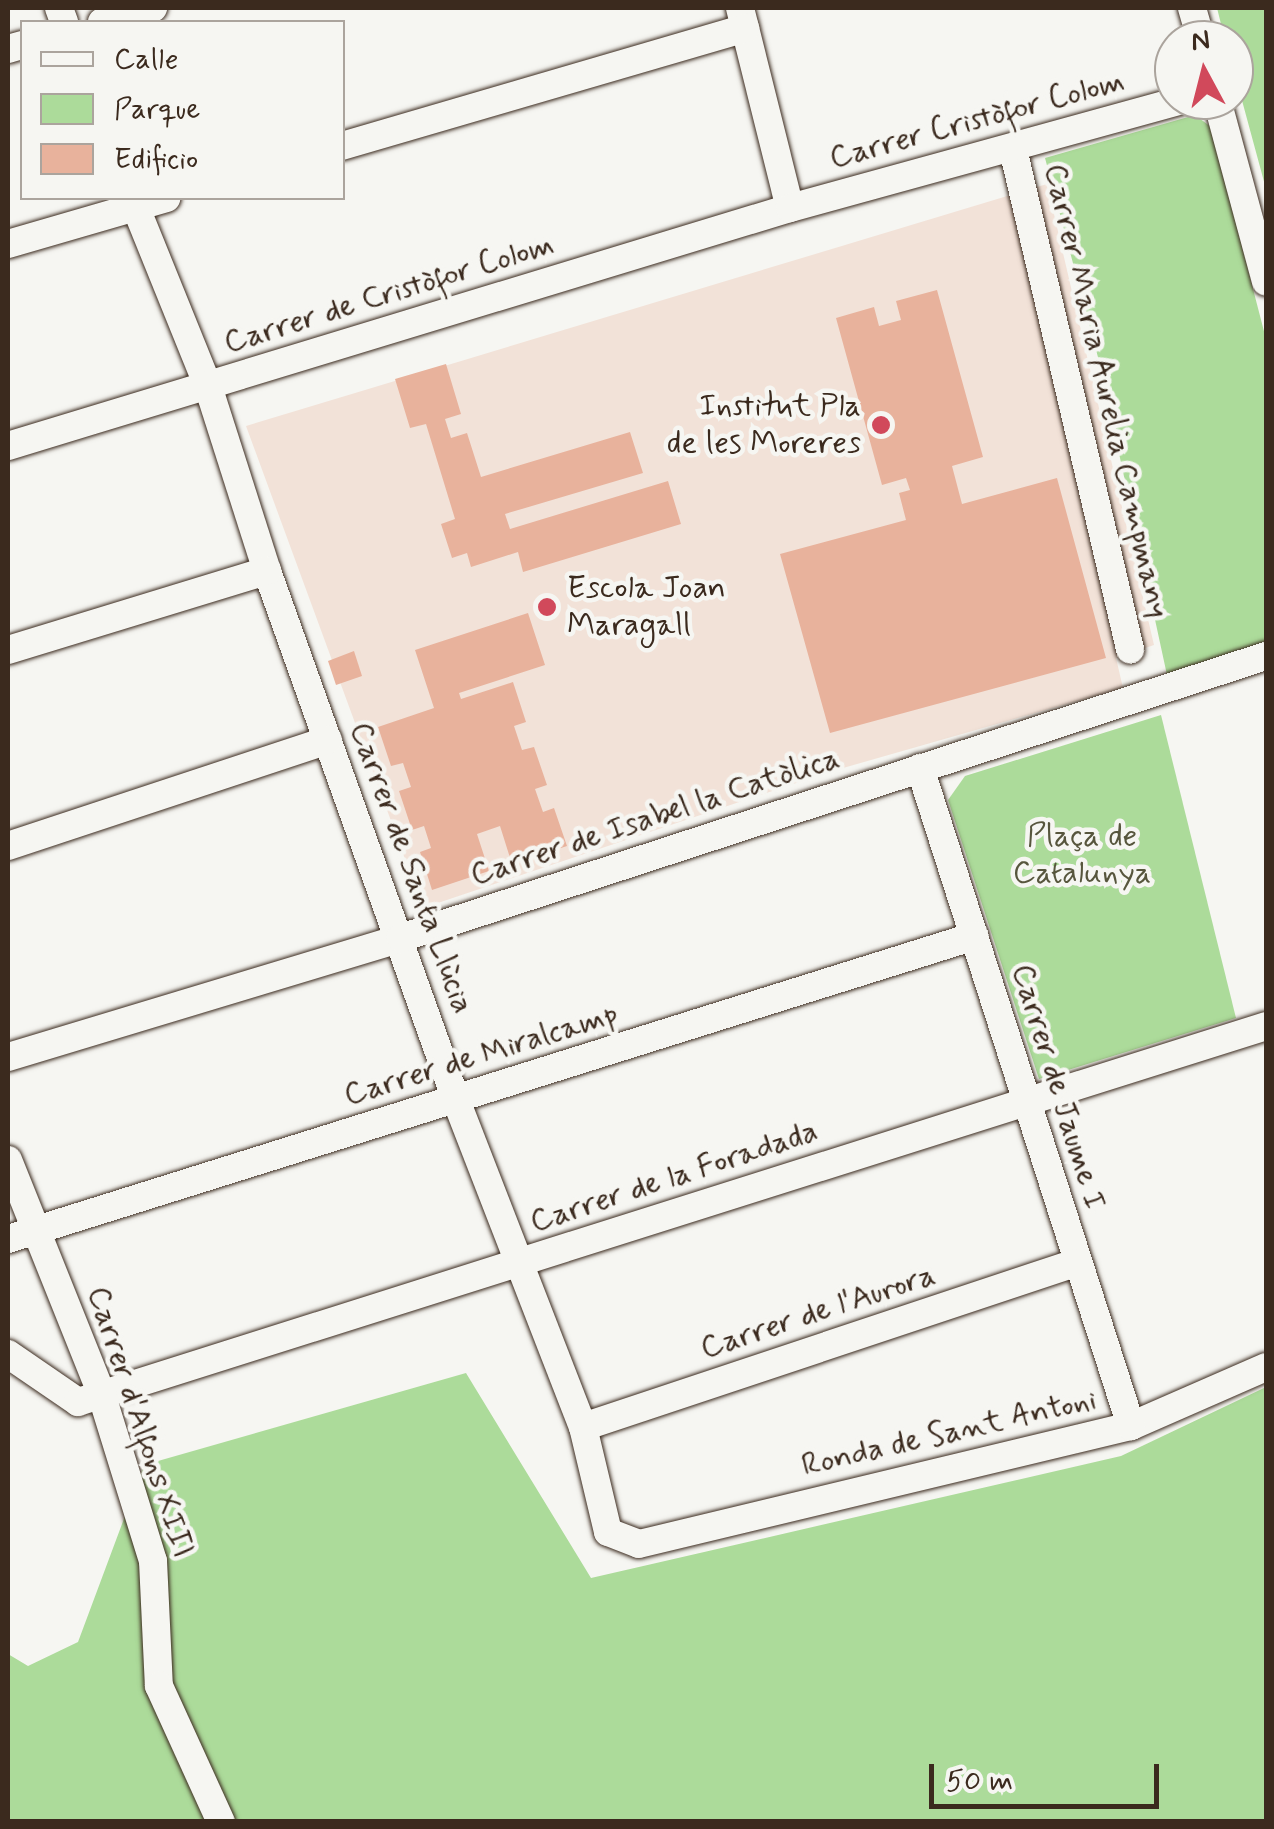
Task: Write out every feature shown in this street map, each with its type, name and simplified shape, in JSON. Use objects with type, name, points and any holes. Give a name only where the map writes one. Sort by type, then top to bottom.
[{"type":"street","points":[[109,20],[153,8]]},
{"type":"street","points":[[345,145],[742,18],[790,208]]},
{"type":"street","name":"Carrer Cristòfor Colom","points":[[790,208],[1154,108]]},
{"type":"street","points":[[1222,120],[1266,281]]},
{"type":"street","name":"Carrer Maria Aurelia Campmany","points":[[1013,149],[1130,649]]},
{"type":"street","points":[[8,244],[133,202]]},
{"type":"street","name":"Carrer de Santa Llùcia","points":[[133,202],[208,386],[266,571],[402,938],[456,1100],[516,1264],[583,1427],[608,1532],[639,1544]]},
{"type":"street","name":"Carrer de Cristòfor Colom","points":[[8,446],[790,208]]},
{"type":"street","points":[[8,650],[266,571]]},
{"type":"street","name":"Carrer de Isabel la Catòlica","points":[[8,1057],[402,938],[1266,656]]},
{"type":"street","points":[[8,846],[328,740]]},
{"type":"street","name":"Carrer de Jaume I","points":[[920,768],[1029,1100],[1075,1263],[1132,1426]]},
{"type":"street","name":"Carrer de Miralcamp","points":[[8,1238],[975,936]]},
{"type":"street","name":"Carrer de la Foradada","points":[[102,1393],[1266,1026]]},
{"type":"street","name":"Carrer d'Alfons XIII","points":[[8,1160],[102,1393],[152,1561],[160,1686],[221,1822]]},
{"type":"street","name":"Carrer de l'Aurora","points":[[583,1427],[1075,1263]]},
{"type":"street","points":[[8,1354],[78,1402],[102,1393]]},
{"type":"street","name":"Ronda de Sant Antoni","points":[[639,1544],[1132,1426],[1266,1367]]},
{"type":"shaded area","points":[[1047,184],[1154,645],[1116,658],[1123,688],[829,772],[423,908],[246,426]]},
{"type":"green space","points":[[1217,8],[1266,8],[1266,189],[1247,120],[1254,120],[1254,20],[1220,20]]},
{"type":"green space","points":[[1178,120],[1202,120],[1211,127],[1266,339],[1266,643],[1167,675],[1099,361],[1045,158]]},
{"type":"green space","name":"Plaça de Catalunya","points":[[1161,715],[1236,1018],[1039,1079],[948,800],[965,776]]},
{"type":"green space","points":[[466,1373],[591,1578],[1121,1456],[1266,1387],[1266,1821],[8,1821],[8,1654],[28,1666],[78,1642],[144,1465]]},
{"type":"building","points":[[937,290],[983,457],[952,466],[962,504],[1057,478],[1106,658],[830,733],[780,554],[906,520],[899,493],[910,490],[906,478],[882,485],[836,318],[874,307],[879,326],[901,320],[896,301]]},
{"type":"building","points":[[446,364],[461,414],[445,419],[451,438],[467,433],[481,477],[630,432],[643,473],[505,514],[510,529],[668,481],[681,524],[523,572],[518,552],[471,567],[467,553],[452,558],[441,524],[455,519],[426,424],[410,428],[395,379]]},
{"type":"building","points":[[528,613],[545,665],[459,693],[461,699],[513,682],[526,722],[514,726],[522,750],[534,747],[547,785],[535,789],[543,812],[554,808],[567,846],[512,864],[500,826],[477,834],[489,871],[432,890],[420,852],[431,848],[424,826],[412,830],[399,791],[411,787],[403,763],[391,766],[378,727],[434,708],[415,650]]},
{"type":"building","points":[[354,651],[362,676],[336,685],[328,661]]},
{"type":"place","name":"Institut Pla de les Moreres","points":[[881,425]]},
{"type":"place","name":"Escola Joan Maragall","points":[[547,607]]}]
